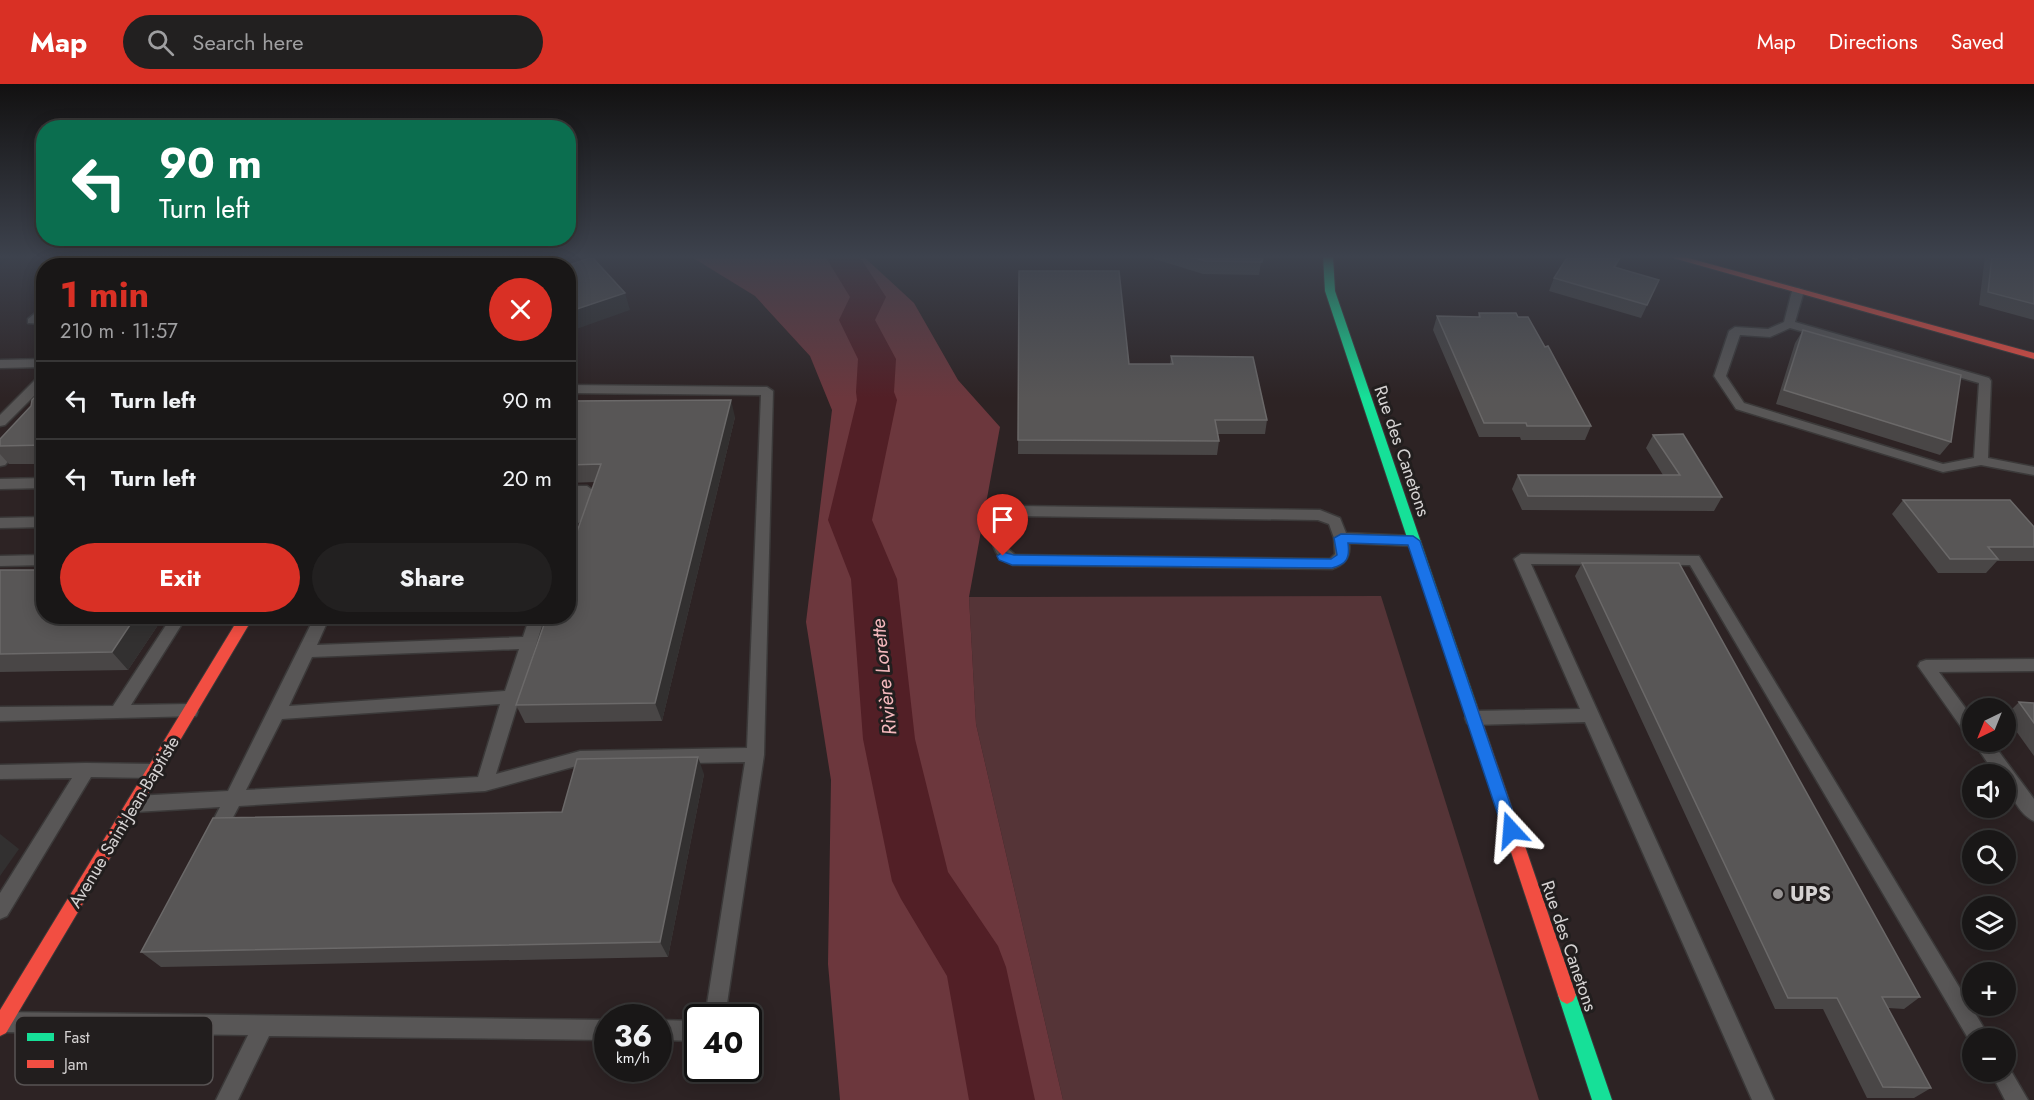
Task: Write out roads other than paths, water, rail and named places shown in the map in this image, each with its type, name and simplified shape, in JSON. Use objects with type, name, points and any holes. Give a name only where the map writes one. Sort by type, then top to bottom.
[{"type":"street","name":"Rue des Canetons","points":[[1334,303],[1602,1100]]},
{"type":"street","points":[[1843,303],[2034,356]]},
{"type":"street","name":"Avenue Saint-Jean-Baptiste","points":[[1,1024],[242,624]]},
{"type":"lane","points":[[1789,324],[1795,303]]},
{"type":"lane","points":[[1981,461],[1985,381],[1789,324],[1770,333],[1736,331],[1720,376],[1740,406],[1943,468],[1981,461],[2034,471]]},
{"type":"lane","points":[[0,364],[36,363]]},
{"type":"lane","points":[[0,422],[36,386]]},
{"type":"lane","points":[[576,389],[767,391],[754,755],[717,1004]]},
{"type":"lane","points":[[0,462],[36,423]]},
{"type":"lane","points":[[0,484],[36,483]]},
{"type":"lane","points":[[576,491],[586,491],[576,513]]},
{"type":"lane","points":[[1015,512],[1320,515],[1335,521],[1341,538],[1343,555],[1341,560],[1332,564],[1012,560],[1003,556],[999,550],[1002,517],[1015,512]]},
{"type":"lane","points":[[0,523],[36,522]]},
{"type":"lane","points":[[1341,538],[1413,541]]},
{"type":"lane","points":[[1763,1100],[1521,559],[1694,560],[1974,1028]]},
{"type":"lane","points":[[0,561],[36,560]]},
{"type":"lane","points":[[118,711],[175,624]]},
{"type":"lane","points":[[206,850],[277,714],[319,624]]},
{"type":"lane","points":[[485,784],[494,748],[535,624]]},
{"type":"lane","points":[[306,651],[528,643]]},
{"type":"lane","points":[[1962,715],[1926,666],[2034,665]]},
{"type":"lane","points":[[277,714],[511,697]]},
{"type":"lane","points":[[0,714],[190,711]]},
{"type":"lane","points":[[1473,718],[1591,715]]},
{"type":"lane","points":[[135,804],[485,784],[580,758],[754,755]]},
{"type":"lane","points":[[0,910],[86,770]]},
{"type":"lane","points":[[0,772],[154,771]]},
{"type":"lane","points":[[2016,789],[2034,813]]},
{"type":"lane","points":[[213,1026],[594,1030]]},
{"type":"lane","points":[[227,1100],[264,1026]]},
{"type":"lane","points":[[2006,1082],[2017,1100]]},
{"type":"waterway","name":"Rivière Lorette","points":[[865,303],[857,320],[877,359],[875,392],[877,400],[850,520],[874,579],[889,739],[921,881],[976,967],[1002,1100]]},
{"type":"place","name":"UPS","points":[[1778,894]]}]
